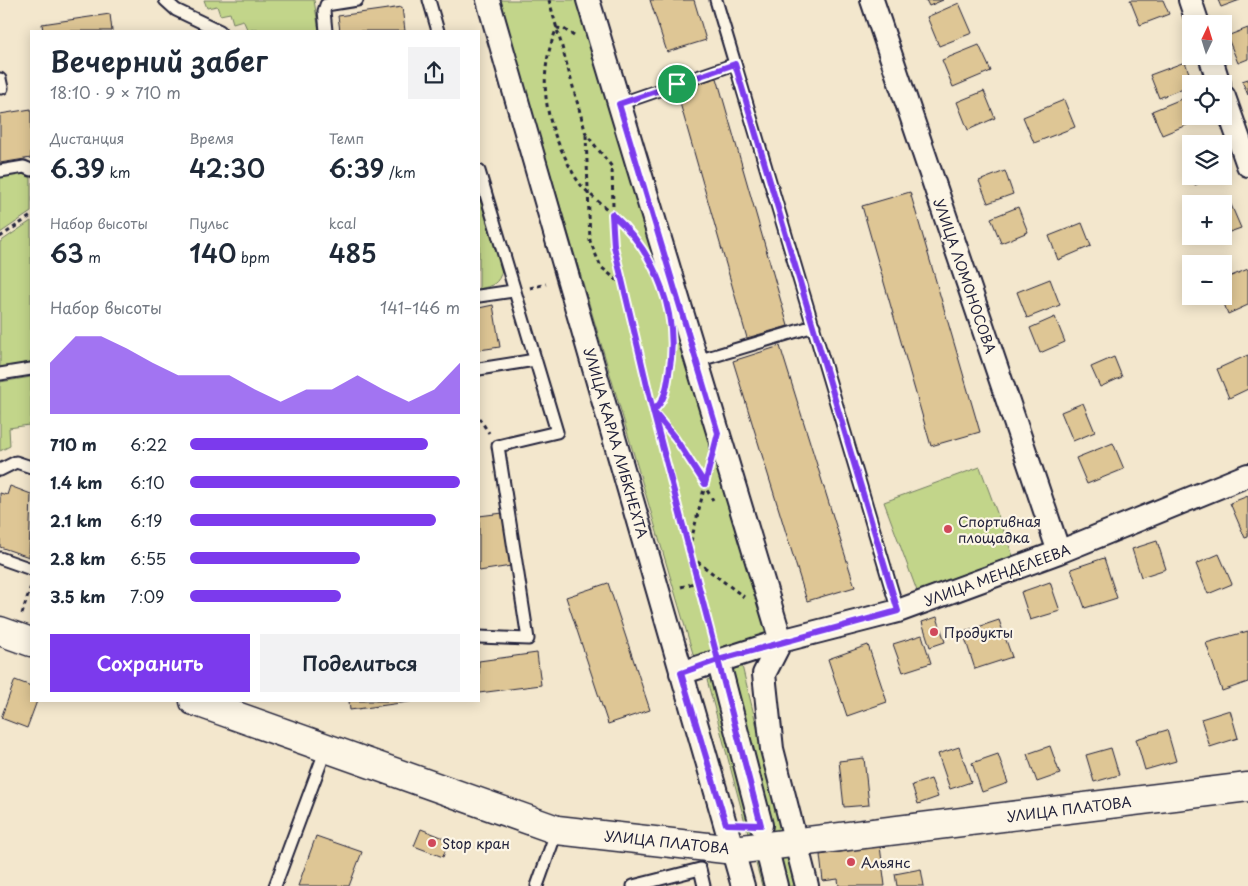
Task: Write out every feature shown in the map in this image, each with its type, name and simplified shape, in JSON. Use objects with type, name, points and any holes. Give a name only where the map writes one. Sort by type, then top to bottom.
[{"type":"street","name":"УЛИЦА КАРЛА ЛИБКНЕХТА","points":[[488,0],[743,886]]},
{"type":"street","points":[[588,0],[781,641],[764,674],[772,749],[806,886]]},
{"type":"street","name":"УЛИЦА ЛОМОНОСОВА","points":[[872,0],[1059,552]]},
{"type":"street","points":[[1190,0],[1195,15]]},
{"type":"street","points":[[1232,120],[1248,165]]},
{"type":"street","name":"УЛИЦА МЕНДЕЛЕЕВА","points":[[681,673],[781,641],[898,611],[1059,552],[1248,475]]},
{"type":"street","points":[[0,631],[30,642]]},
{"type":"street","points":[[718,660],[776,886]]},
{"type":"street","name":"УЛИЦА ПЛАТОВА","points":[[197,702],[557,830],[734,850],[764,836],[1248,787]]},
{"type":"street","name":"УЛИЦА ПЛАТОВА","points":[[726,824],[764,836]]},
{"type":"lane","points":[[165,0],[176,10],[218,30]]},
{"type":"lane","points":[[326,30],[324,11],[326,5],[357,0]]},
{"type":"lane","points":[[429,0],[438,30]]},
{"type":"lane","points":[[716,0],[898,611]]},
{"type":"lane","points":[[619,104],[735,64]]},
{"type":"lane","points":[[0,80],[2,88],[0,88]]},
{"type":"lane","points":[[0,171],[24,168],[30,170]]},
{"type":"lane","points":[[480,175],[556,432],[498,446],[528,640],[480,637]]},
{"type":"lane","points":[[480,296],[514,291]]},
{"type":"lane","points":[[697,362],[814,326]]},
{"type":"lane","points":[[480,369],[534,360]]},
{"type":"lane","points":[[0,374],[30,369]]},
{"type":"lane","points":[[0,470],[16,462],[30,466]]},
{"type":"lane","points":[[0,558],[30,569]]},
{"type":"lane","points":[[275,886],[326,749]]},
{"type":"lane","points":[[537,886],[557,830]]},
{"type":"lane","points":[[633,886],[700,869],[704,886]]},
{"type":"path","points":[[550,0],[586,134],[590,193],[590,240],[601,267],[624,286]]},
{"type":"path","points":[[557,28],[548,48],[545,63],[544,88],[549,121],[569,166],[579,183],[636,239]]},
{"type":"path","points":[[586,134],[612,167],[614,246],[653,411],[718,660]]},
{"type":"path","points":[[0,237],[30,217]]},
{"type":"path","points":[[653,411],[664,396],[672,357]]},
{"type":"path","points":[[653,411],[675,438],[705,484],[714,502]]},
{"type":"path","points":[[689,550],[708,476]]},
{"type":"path","points":[[690,557],[747,599]]},
{"type":"green space","points":[[204,0],[314,0],[319,30],[258,30],[257,28],[248,30],[243,20],[233,23],[230,13],[220,15],[217,6],[207,8]]},
{"type":"green space","points":[[499,0],[582,0],[772,637],[694,657]]},
{"type":"green space","points":[[23,173],[30,176],[30,213],[0,233],[0,176]]},
{"type":"green space","points":[[480,199],[502,270],[497,281],[488,287],[480,289]]},
{"type":"green space","points":[[30,222],[30,363],[0,368],[0,242]]},
{"type":"green space","points":[[30,377],[30,436],[29,425],[9,428],[10,446],[0,451],[0,382]]},
{"type":"green space","name":"Спортивная площадка","points":[[980,467],[1013,556],[917,591],[884,502]]},
{"type":"green space","points":[[742,666],[796,886],[762,886],[707,680]]},
{"type":"building","points":[[650,0],[694,0],[706,40],[667,52]]},
{"type":"building","points":[[926,0],[943,0],[929,6]]},
{"type":"building","points":[[1130,0],[1163,0],[1169,14],[1140,25]]},
{"type":"building","points":[[1218,0],[1240,0],[1221,7]]},
{"type":"building","points":[[959,3],[972,33],[939,46],[927,17]]},
{"type":"building","points":[[402,7],[405,30],[340,30],[338,16]]},
{"type":"building","points":[[110,14],[112,30],[43,30],[42,24]]},
{"type":"building","points":[[1248,28],[1248,59],[1238,63],[1232,48],[1232,34]]},
{"type":"building","points":[[979,45],[991,71],[953,87],[942,60]]},
{"type":"building","points":[[1182,63],[1182,65],[1186,65],[1190,75],[1182,75],[1182,89],[1159,98],[1150,75]]},
{"type":"building","points":[[717,78],[788,326],[747,338],[676,89]]},
{"type":"building","points":[[1248,79],[1248,95],[1242,81]]},
{"type":"building","points":[[984,91],[995,118],[968,130],[957,102]]},
{"type":"building","points":[[1182,99],[1182,125],[1187,125],[1162,135],[1152,111]]},
{"type":"building","points":[[1064,100],[1075,127],[1034,143],[1023,117]]},
{"type":"building","points":[[30,109],[30,158],[0,163],[0,114]]},
{"type":"building","points":[[1005,171],[1013,194],[988,203],[979,181]]},
{"type":"building","points":[[910,192],[980,432],[931,446],[862,206]]},
{"type":"building","points":[[1018,207],[1028,232],[1001,243],[991,218]]},
{"type":"building","points":[[1232,207],[1241,228],[1232,231]]},
{"type":"building","points":[[1082,223],[1091,246],[1058,260],[1049,236]]},
{"type":"building","points":[[1248,269],[1248,305],[1228,314],[1224,305],[1232,305],[1232,276]]},
{"type":"building","points":[[1050,279],[1060,305],[1027,318],[1017,292]]},
{"type":"building","points":[[493,305],[500,347],[480,350],[480,308]]},
{"type":"building","points":[[1055,317],[1065,342],[1040,353],[1030,328]]},
{"type":"building","points":[[780,346],[855,587],[807,601],[733,361]]},
{"type":"building","points":[[1248,355],[1248,389],[1229,398],[1217,369]]},
{"type":"building","points":[[1114,357],[1122,377],[1100,387],[1091,367]]},
{"type":"building","points":[[1083,403],[1095,432],[1073,441],[1061,412]]},
{"type":"building","points":[[1113,443],[1124,469],[1087,484],[1076,458]]},
{"type":"building","points":[[10,486],[30,494],[29,557],[0,547],[0,493],[7,495]]},
{"type":"building","points":[[1248,496],[1248,537],[1245,538],[1230,503]]},
{"type":"building","points":[[503,513],[511,566],[480,571],[480,516]]},
{"type":"building","points":[[1157,541],[1166,569],[1141,577],[1132,549]]},
{"type":"building","points":[[1219,554],[1232,584],[1208,594],[1196,564]]},
{"type":"building","points":[[1104,558],[1117,598],[1085,608],[1071,569]]},
{"type":"building","points":[[1050,582],[1060,611],[1030,620],[1021,592]]},
{"type":"building","points":[[608,583],[650,710],[608,724],[566,597]]},
{"type":"building","name":"Продукты","points":[[937,617],[945,642],[930,647],[922,622]]},
{"type":"building","points":[[999,620],[1012,657],[975,669],[963,632]]},
{"type":"building","points":[[1248,631],[1248,682],[1222,691],[1206,643]]},
{"type":"building","points":[[922,635],[931,663],[903,672],[893,644]]},
{"type":"building","points":[[868,645],[887,702],[847,716],[828,659]]},
{"type":"building","points":[[537,653],[541,685],[480,693],[480,661]]},
{"type":"building","points":[[15,680],[30,686],[30,702],[37,702],[27,728],[1,718]]},
{"type":"building","points":[[349,702],[408,702],[350,710]]},
{"type":"building","points":[[1230,710],[1238,738],[1210,747],[1201,719]]},
{"type":"building","points":[[1167,730],[1176,761],[1145,770],[1136,739]]},
{"type":"building","points":[[1050,746],[1060,774],[1037,782],[1027,754]]},
{"type":"building","points":[[959,747],[971,782],[950,789],[938,754]]},
{"type":"building","points":[[1111,748],[1119,775],[1094,782],[1086,755]]},
{"type":"building","points":[[998,754],[1008,783],[982,792],[972,763]]},
{"type":"building","points":[[864,758],[869,805],[844,807],[839,761]]},
{"type":"building","points":[[931,779],[938,797],[918,804],[912,785]]},
{"type":"building","name":"Stop кран","points":[[421,829],[449,840],[443,857],[414,846]]},
{"type":"building","points":[[316,836],[362,852],[349,886],[298,886]]},
{"type":"building","name":"Альянс","points":[[880,846],[885,886],[839,886],[838,879],[823,881],[820,855]]},
{"type":"building","points":[[921,869],[924,886],[897,886],[895,874]]},
{"type":"place","name":"Спортивная площадка","points":[[948,529]]},
{"type":"place","name":"Продукты","points":[[934,632]]},
{"type":"place","name":"Stop кран","points":[[432,843]]},
{"type":"place","name":"Альянс","points":[[851,862]]},
{"type":"route","points":[[677,84],[619,104],[718,433],[705,484],[675,438],[653,411],[614,246],[612,214],[626,226],[652,264],[664,294],[672,332],[672,357],[666,390],[662,401],[653,411],[718,660],[681,673],[726,824],[761,825],[718,660],[781,641],[898,611],[735,64],[677,84]]}]
